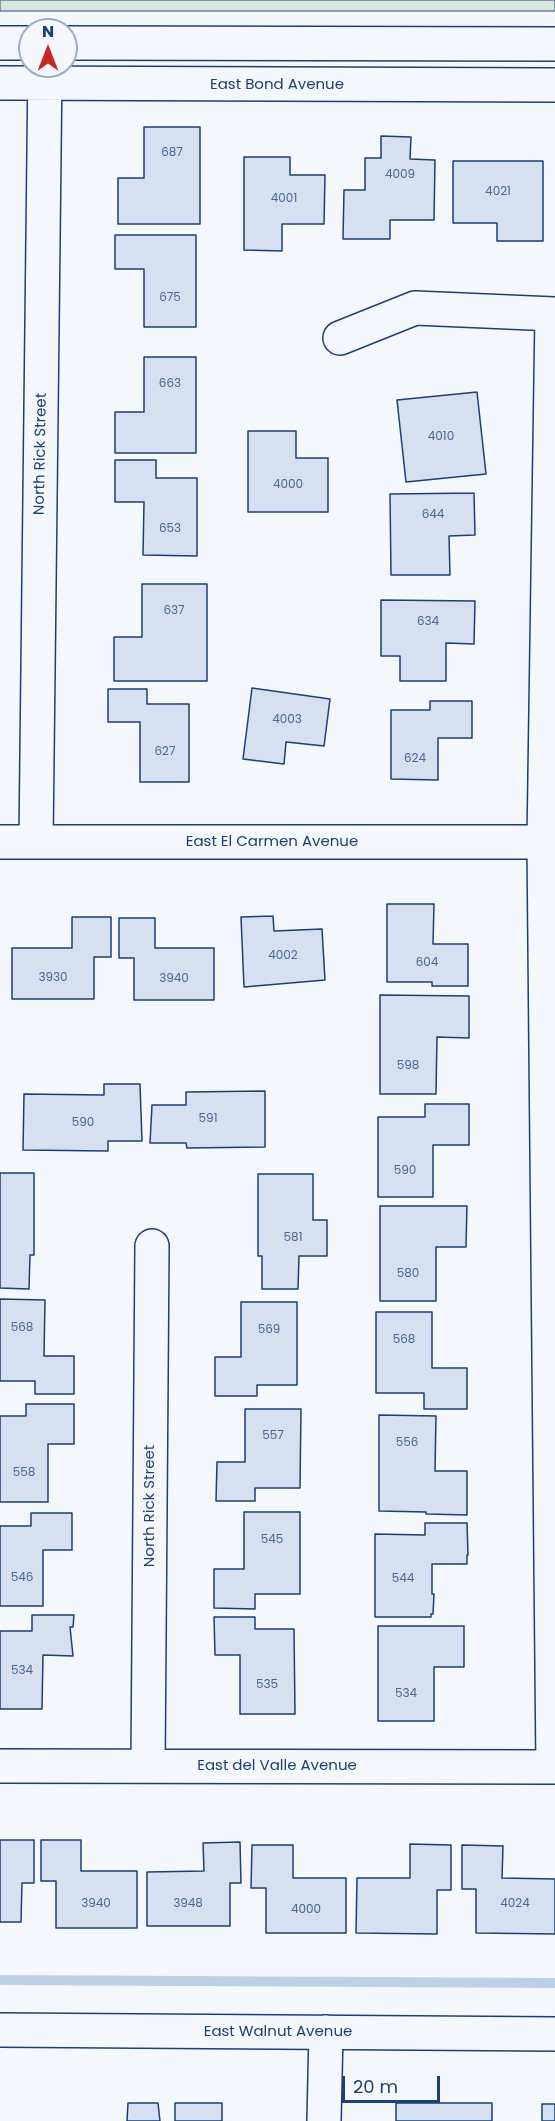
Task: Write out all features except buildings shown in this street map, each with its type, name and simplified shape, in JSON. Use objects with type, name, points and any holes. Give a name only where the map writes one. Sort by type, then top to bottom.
[{"type":"street","points":[[0,43],[18,43]]},
{"type":"street","points":[[78,43],[555,44]]},
{"type":"street","name":"East Bond Avenue","points":[[78,75],[555,85]]},
{"type":"street","name":"East Bond Avenue","points":[[0,82],[22,78]]},
{"type":"street","name":"North Rick Street","points":[[36,842],[45,78]]},
{"type":"street","points":[[340,338],[415,308],[554,314],[544,842],[554,1767]]},
{"type":"street","name":"East El Carmen Avenue","points":[[0,842],[544,842]]},
{"type":"street","name":"North Rick Street","points":[[148,1766],[152,1246]]},
{"type":"street","name":"East del Valle Avenue","points":[[0,1766],[554,1767]]},
{"type":"street","name":"East Walnut Avenue","points":[[0,2030],[555,2034]]},
{"type":"street","points":[[324,2121],[326,2032]]},
{"type":"shaded area","points":[[0,0],[555,0],[555,11],[0,11]]},
{"type":"waterway","points":[[0,1980],[555,1983]]}]
